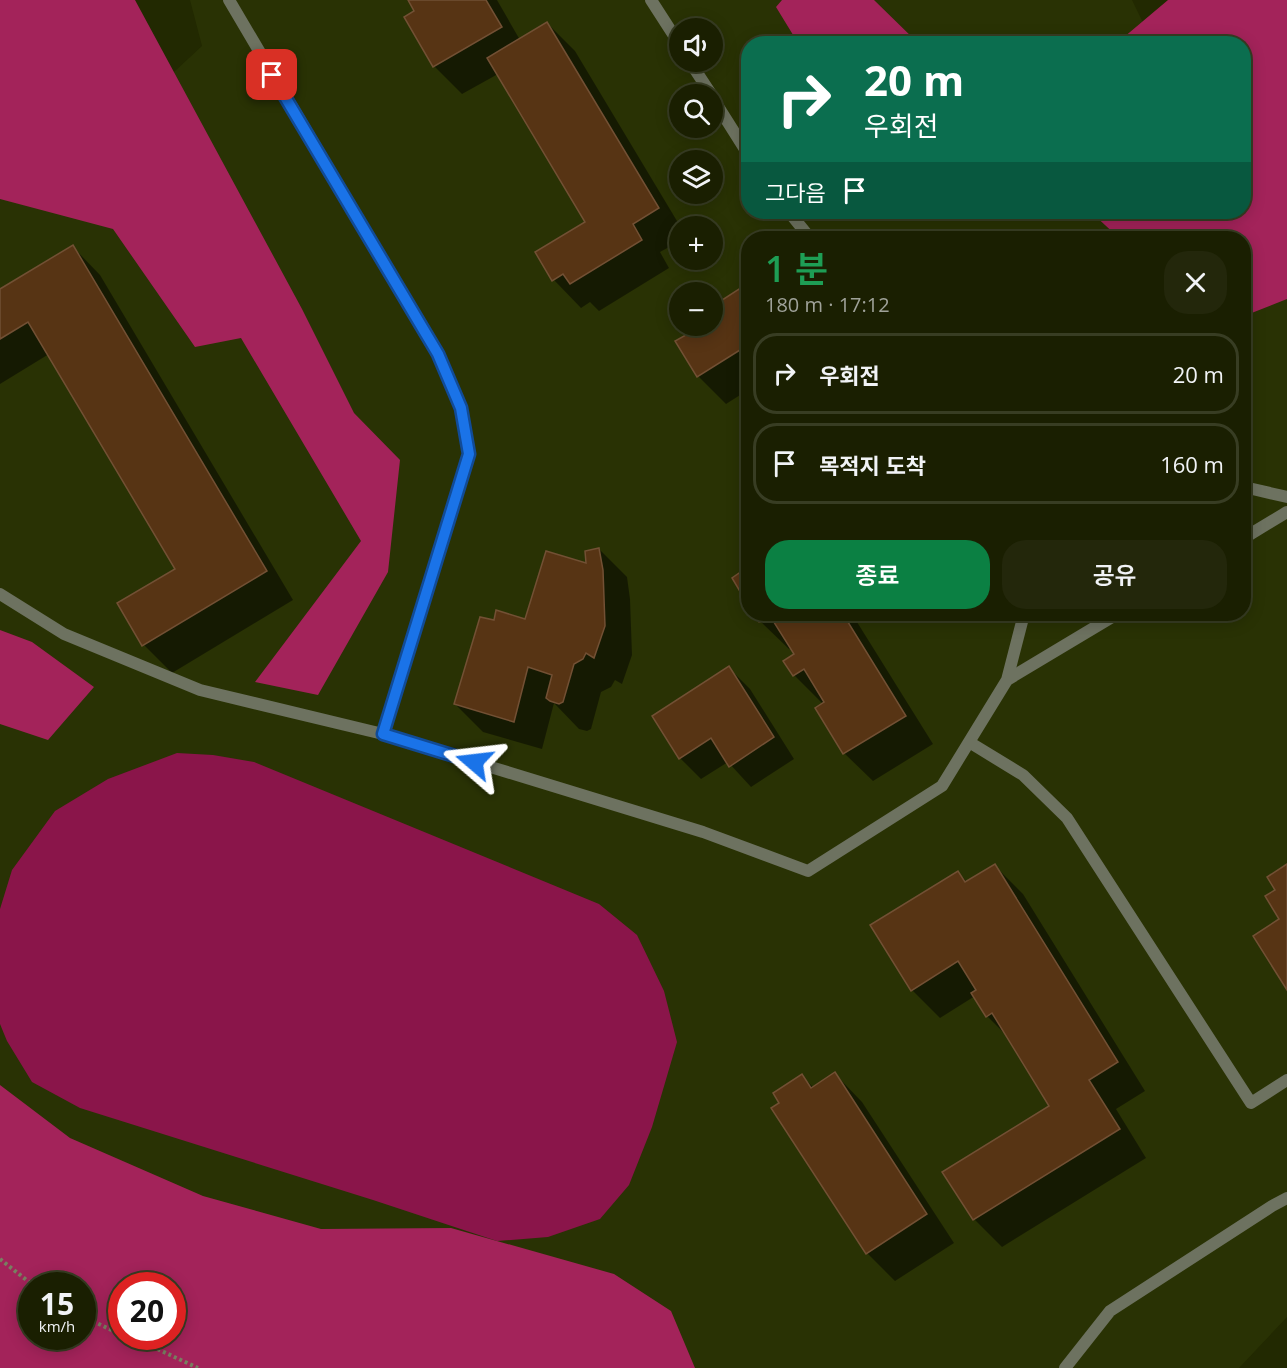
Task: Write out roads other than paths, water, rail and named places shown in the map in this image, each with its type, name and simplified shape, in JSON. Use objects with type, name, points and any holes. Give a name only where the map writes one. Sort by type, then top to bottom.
[{"type":"lane","points":[[229,0],[438,354],[461,408],[469,454],[383,734]]},
{"type":"lane","points":[[651,0],[669,28]]},
{"type":"lane","points":[[723,114],[741,143]]},
{"type":"lane","points":[[795,219],[804,231]]},
{"type":"lane","points":[[1251,489],[1287,497]]},
{"type":"lane","points":[[1251,534],[1287,512]]},
{"type":"lane","points":[[0,594],[64,634],[200,690],[383,734],[703,832],[808,871],[942,786],[1007,680],[1022,621]]},
{"type":"lane","points":[[1007,680],[1105,621]]},
{"type":"lane","points":[[969,742],[1023,775],[1067,818],[1251,1103],[1287,1080]]},
{"type":"lane","points":[[1065,1368],[1110,1311],[1287,1198]]}]
